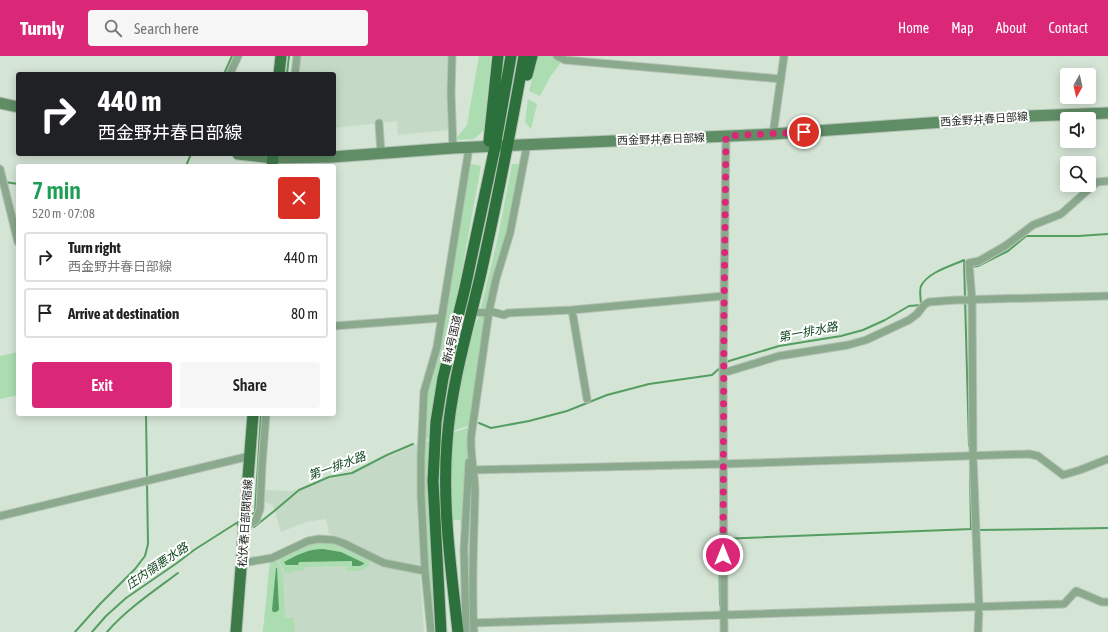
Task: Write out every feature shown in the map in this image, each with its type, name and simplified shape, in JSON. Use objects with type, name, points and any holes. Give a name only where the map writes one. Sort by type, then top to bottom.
[{"type":"highway","points":[[491,147],[491,126],[498,56]]},
{"type":"highway","points":[[491,147],[511,56]]},
{"type":"highway","name":"新4号国道","points":[[458,632],[447,520],[445,481],[446,442],[452,398],[508,146],[524,56]]},
{"type":"highway","points":[[508,146],[517,125],[532,56]]},
{"type":"highway","name":"新4号国道","points":[[441,632],[433,482],[436,422],[443,378],[461,305],[463,276],[491,147]]},
{"type":"main road","points":[[279,72],[281,56]]},
{"type":"main road","points":[[0,103],[16,107]]},
{"type":"main road","name":"西金野井春日部線","points":[[252,156],[273,159],[332,157],[453,148],[773,134],[1030,116],[1108,113]]},
{"type":"main road","name":"松伏春日部関宿線","points":[[236,632],[253,416]]},
{"type":"street","points":[[231,72],[238,56]]},
{"type":"street","points":[[295,72],[297,56]]},
{"type":"street","points":[[452,56],[451,93],[453,148]]},
{"type":"street","points":[[557,56],[565,60],[781,79]]},
{"type":"street","points":[[773,134],[784,56]]},
{"type":"street","points":[[379,123],[381,154]]},
{"type":"street","points":[[724,632],[723,373],[726,136]]},
{"type":"street","points":[[466,632],[464,549],[470,450],[489,312],[496,279],[510,233],[527,145]]},
{"type":"street","points":[[431,632],[420,495],[424,392],[437,347],[469,148]]},
{"type":"street","points":[[0,169],[16,234]]},
{"type":"street","points":[[978,632],[979,607],[973,456],[972,300],[969,263],[980,261],[1005,246],[1033,225],[1061,214],[1097,182],[1108,181]]},
{"type":"street","points":[[472,312],[489,312],[504,315],[724,296]]},
{"type":"street","points":[[723,373],[779,356],[848,345],[866,340],[909,320],[929,302],[1108,296]]},
{"type":"street","points":[[572,310],[587,399]]},
{"type":"street","points":[[336,326],[441,318]]},
{"type":"street","points":[[244,524],[250,524],[256,520],[260,509],[266,416]]},
{"type":"street","points":[[470,450],[474,470],[475,490],[472,595],[474,632]]},
{"type":"street","points":[[474,470],[1029,454],[1038,456],[1063,475],[1108,459]]},
{"type":"street","points":[[0,516],[250,456]]},
{"type":"street","points":[[242,563],[272,558],[308,541],[318,539],[334,540],[344,543],[384,563],[403,570],[425,571]]},
{"type":"street","points":[[473,623],[1064,604],[1076,591],[1102,602],[1108,602]]},
{"type":"shaded area","points":[[300,56],[448,56],[448,130],[398,135],[397,121],[336,128],[336,72],[298,72]]},
{"type":"shaded area","points":[[479,56],[491,56],[484,130],[474,139],[455,140],[467,125]]},
{"type":"shaded area","points":[[538,56],[555,56],[562,61],[550,77],[540,96],[529,91]]},
{"type":"shaded area","points":[[528,99],[537,104],[531,129],[525,122]]},
{"type":"shaded area","points":[[471,164],[481,166],[431,438],[425,440],[428,392]]},
{"type":"shaded area","points":[[512,164],[520,164],[508,229],[487,311],[481,309],[481,307],[498,237]]},
{"type":"shaded area","points":[[480,315],[486,316],[470,425],[453,431],[468,351],[476,322]]},
{"type":"shaded area","points":[[16,352],[16,395],[0,399],[0,356]]},
{"type":"shaded area","points":[[470,427],[462,538],[460,520],[451,520],[450,483],[452,433]]},
{"type":"shaded area","points":[[430,440],[438,632],[433,632],[425,519],[425,442]]},
{"type":"shaded area","points":[[419,443],[420,566],[391,561],[364,551],[337,536],[329,534],[326,519],[306,522],[281,532],[274,508],[269,503],[261,502],[263,490],[292,491],[295,489],[297,491],[319,482],[352,473]]},
{"type":"shaded area","points":[[323,542],[344,547],[369,560],[370,563],[366,568],[360,571],[347,571],[347,566],[304,567],[304,570],[285,573],[278,558],[311,544]],"holes":[[[323,549],[341,552],[364,564],[360,566],[353,566],[352,561],[285,562],[312,550]]]},
{"type":"shaded area","points":[[336,544],[388,567],[420,574],[424,632],[263,632],[270,562],[301,547]]},
{"type":"shaded area","points":[[323,549],[341,552],[364,564],[360,566],[352,566],[352,561],[299,562],[298,565],[286,565],[284,562],[307,551]]},
{"type":"shaded area","points":[[277,559],[283,574],[285,618],[294,618],[295,632],[263,632],[270,562]]},
{"type":"shaded area","points":[[276,568],[279,610],[273,612],[272,610]]},
{"type":"waterway","points":[[225,72],[232,56]]},
{"type":"waterway","name":"庄内領悪水路","points":[[287,72],[289,56]]},
{"type":"waterway","points":[[187,164],[190,156]]},
{"type":"waterway","points":[[5,182],[16,184]]},
{"type":"waterway","name":"第一排水路","points":[[970,267],[978,266],[1008,251],[1026,236],[1078,236],[1108,234]]},
{"type":"waterway","name":"第一排水路","points":[[726,363],[779,346],[841,336],[863,330],[885,320],[909,306],[921,305],[920,288],[924,281],[934,273],[964,260],[969,446]]},
{"type":"waterway","name":"第一排水路","points":[[479,423],[491,428],[529,421],[567,411],[607,395],[649,384],[712,375],[721,367]]},
{"type":"waterway","points":[[146,416],[147,478]]},
{"type":"waterway","name":"庄内領悪水路","points":[[250,515],[255,512],[261,416]]},
{"type":"waterway","name":"第一排水路","points":[[254,527],[299,490],[329,477],[352,473],[387,455],[413,444]]},
{"type":"waterway","points":[[970,469],[971,529]]},
{"type":"waterway","points":[[75,632],[100,604],[135,569],[145,556],[148,544],[147,483]]},
{"type":"waterway","name":"庄内領悪水路","points":[[92,632],[106,616],[126,598],[194,550],[238,522]]},
{"type":"waterway","name":"第一排水路","points":[[237,523],[239,528],[237,547]]},
{"type":"waterway","points":[[978,530],[1108,528]]},
{"type":"waterway","points":[[720,605],[719,539],[972,529]]},
{"type":"waterway","name":"第一排水路","points":[[107,632],[132,608],[178,573]]},
{"type":"route","points":[[723,555],[726,136],[804,132]]}]
